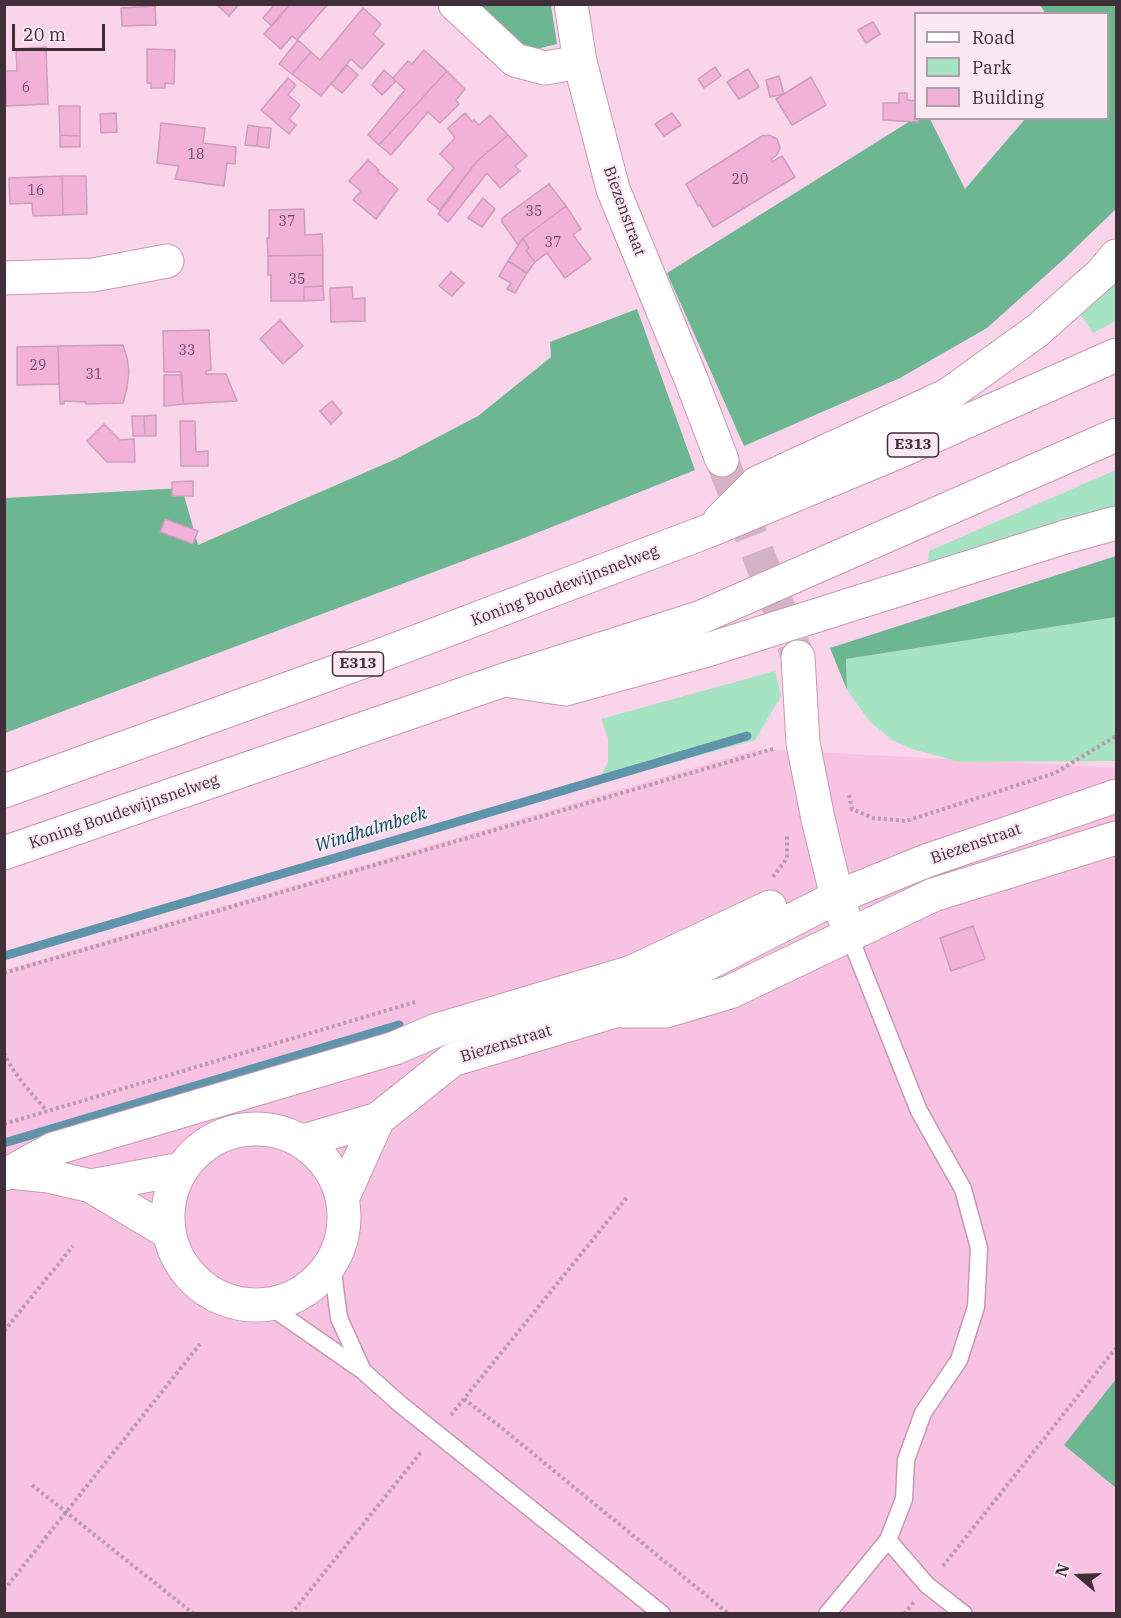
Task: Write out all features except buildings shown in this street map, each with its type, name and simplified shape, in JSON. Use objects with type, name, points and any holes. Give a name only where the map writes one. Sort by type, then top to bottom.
[{"type":"main road","points":[[455,4],[515,60],[545,68],[580,62]]},
{"type":"main road","name":"Biezenstraat","points":[[572,4],[580,62],[613,189],[722,460]]},
{"type":"main road","points":[[708,531],[757,483],[948,395],[1038,330],[1102,273],[1116,256]]},
{"type":"main road","points":[[4,278],[93,275],[167,261]]},
{"type":"main road","name":"Koning Boudewijnsnelweg","points":[[4,791],[357,664],[708,531],[898,452],[1116,355]]},
{"type":"main road","name":"Koning Boudewijnsnelweg","points":[[4,853],[504,680],[699,618],[1116,435]]},
{"type":"main road","points":[[504,680],[565,689],[707,650],[1116,523]]},
{"type":"main road","points":[[798,657],[803,743],[818,819],[849,935]]},
{"type":"main road","name":"Biezenstraat","points":[[303,1141],[378,1119],[452,1060],[615,1011],[837,897],[926,861],[1116,796]]},
{"type":"main road","name":"Biezenstraat","points":[[615,1011],[666,1011],[730,992],[933,896],[1116,838]]},
{"type":"main road","points":[[8,1173],[53,1149],[395,1048],[437,1030],[632,972],[771,907],[837,897]]},
{"type":"main road","name":"Biezenstraat","points":[[343,1197],[378,1119]]},
{"type":"main road","points":[[250,1128],[278,1130],[303,1141],[321,1156],[334,1175],[343,1197],[345,1220],[341,1243],[332,1264],[315,1284],[293,1298],[268,1305],[241,1305],[215,1296],[193,1280],[177,1258],[168,1232],[167,1210],[172,1189],[181,1169],[199,1148],[223,1134],[250,1128]]},
{"type":"main road","points":[[91,1186],[181,1169]]},
{"type":"main road","points":[[8,1173],[48,1176],[91,1186],[168,1232]]},
{"type":"lane","points":[[827,1614],[888,1540],[904,1499],[906,1460],[923,1413],[959,1360],[976,1307],[979,1248],[963,1189],[919,1111],[849,935]]},
{"type":"lane","points":[[332,1264],[339,1318],[363,1371]]},
{"type":"lane","points":[[268,1305],[363,1371],[436,1433],[662,1614]]},
{"type":"lane","points":[[888,1540],[946,1608],[964,1614]]},
{"type":"path","points":[[852,809],[873,818],[906,821],[1055,773],[1116,736]]},
{"type":"path","points":[[4,973],[782,746],[803,743]]},
{"type":"path","points":[[773,877],[787,858],[787,825]]},
{"type":"path","points":[[4,1124],[422,999]]},
{"type":"path","points":[[4,1053],[26,1088],[47,1111]]},
{"type":"path","points":[[291,1614],[628,1196]]},
{"type":"path","points":[[4,1331],[73,1246]]},
{"type":"path","points":[[4,1590],[200,1344]]},
{"type":"path","points":[[904,1614],[1116,1348]]},
{"type":"path","points":[[464,1399],[729,1614]]},
{"type":"path","points":[[32,1485],[194,1614]]},
{"type":"shaded area","points":[[758,749],[1116,768],[1116,1379],[1064,1445],[1116,1488],[1116,1613],[5,1614],[5,970]]},
{"type":"green space","points":[[476,5],[551,5],[557,44],[520,53]]},
{"type":"green space","points":[[1040,5],[1116,5],[1116,209],[987,328],[900,378],[744,446],[667,273],[914,119],[930,120],[965,189],[1024,120],[1109,120],[1109,12],[1044,12]]},
{"type":"green space","points":[[1116,278],[1116,321],[1093,333],[1081,315]]},
{"type":"green space","points":[[637,309],[695,470],[519,540],[5,733],[5,498],[182,488],[198,545],[396,459],[478,416],[551,357],[550,342]]},
{"type":"green space","points":[[1116,470],[1116,509],[938,563],[928,560],[929,551]]},
{"type":"green space","points":[[1116,556],[1116,617],[846,659],[847,690],[830,648]]},
{"type":"green space","points":[[1116,617],[1116,761],[960,762],[912,749],[892,740],[870,722],[847,690],[846,659]]},
{"type":"green space","points":[[775,671],[781,696],[755,740],[597,784],[608,762],[608,738],[601,719]]},
{"type":"green space","points":[[1116,1379],[1116,1488],[1064,1445]]},
{"type":"waterway","name":"Windhalmbeek","points":[[4,956],[747,736]]},
{"type":"waterway","points":[[4,1143],[399,1025]]},
{"type":"tunnel","points":[[722,460],[796,652]]}]
